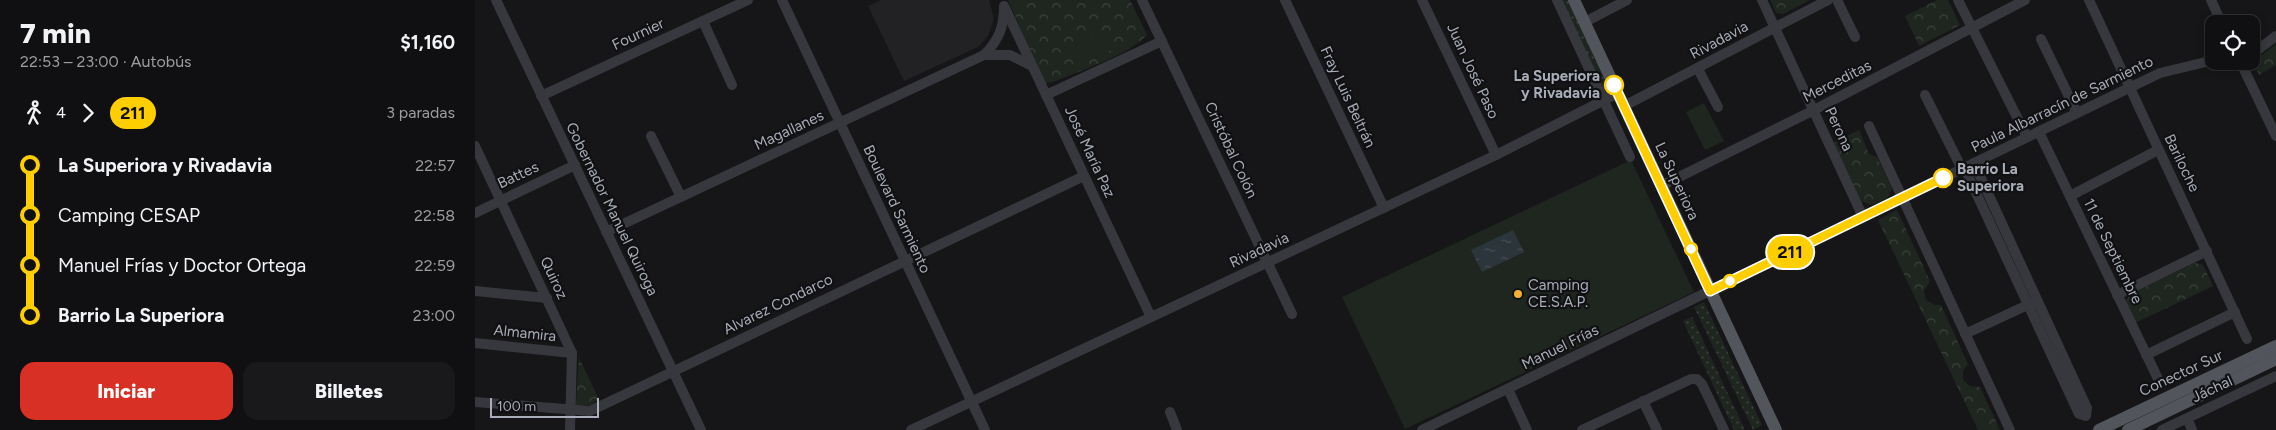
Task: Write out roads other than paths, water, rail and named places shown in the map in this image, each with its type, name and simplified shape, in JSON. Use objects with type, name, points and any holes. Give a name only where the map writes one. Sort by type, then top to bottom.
[{"type":"main road","name":"La Superiora","points":[[1574,0],[1710,291],[1772,429]]},
{"type":"main road","name":"Conector Sur","points":[[2099,430],[2276,346]]},
{"type":"main road","name":"Conector Sur","points":[[2128,430],[2276,359]]},
{"type":"street","name":"Gobernador Manuel Quiroga","points":[[495,0],[701,430]]},
{"type":"street","name":"Fournier","points":[[541,96],[748,0]]},
{"type":"street","name":"Boulevard Sarmiento","points":[[782,0],[985,430]]},
{"type":"street","name":"Cristóbal Colón","points":[[1142,0],[1292,314]]},
{"type":"street","points":[[1150,0],[1151,19]]},
{"type":"street","name":"Fray Luis Beltrán","points":[[1285,0],[1384,208]]},
{"type":"street","name":"Juan José Paso","points":[[1422,0],[1496,155]]},
{"type":"street","points":[[1557,0],[1630,157]]},
{"type":"street","points":[[1585,22],[1627,0]]},
{"type":"street","name":"Perona","points":[[1762,0],[1863,217]]},
{"type":"street","name":"Rivadavia","points":[[1624,106],[1828,0]]},
{"type":"street","points":[[1837,0],[1855,37]]},
{"type":"street","points":[[1958,0],[2027,137]]},
{"type":"street","name":"Merceditas","points":[[1661,186],[1814,110],[2025,0]]},
{"type":"street","name":"Bariloche","points":[[2089,0],[2247,340]]},
{"type":"street","points":[[2211,0],[2218,15]]},
{"type":"street","points":[[984,55],[1001,33],[1002,3]]},
{"type":"street","name":"José María Paz","points":[[1002,3],[1151,317]]},
{"type":"street","points":[[703,21],[732,85]]},
{"type":"street","points":[[2260,48],[2276,36]]},
{"type":"street","points":[[2041,39],[2077,113]]},
{"type":"street","points":[[1046,94],[1162,41]]},
{"type":"street","points":[[984,55],[1010,55],[1032,66]]},
{"type":"street","name":"Magallanes","points":[[607,232],[984,55]]},
{"type":"street","name":"Paula Albarracín de Sarmiento","points":[[1710,291],[2130,87],[2167,71],[2205,62]]},
{"type":"street","points":[[1698,69],[1718,107]]},
{"type":"street","points":[[2244,70],[2276,136]]},
{"type":"street","name":"Rivadavia","points":[[911,430],[1496,155],[1618,93]]},
{"type":"street","points":[[1925,95],[1967,166],[2033,303],[2087,408],[2086,416],[2079,414],[2033,303]]},
{"type":"street","points":[[1869,126],[2010,430]]},
{"type":"street","name":"11 de Septiembre","points":[[2039,132],[2159,383]]},
{"type":"street","points":[[651,136],[681,197]]},
{"type":"street","name":"Quiroz","points":[[475,146],[572,353],[570,430]]},
{"type":"street","points":[[2070,196],[2158,150]]},
{"type":"street","name":"Battes","points":[[475,212],[575,165]]},
{"type":"street","name":"Alvarez Condarco","points":[[475,402],[590,411],[1084,176]]},
{"type":"street","points":[[2117,295],[2207,251]]},
{"type":"street","points":[[475,291],[547,298]]},
{"type":"street","name":"Manuel Frías","points":[[1421,430],[1710,291]]},
{"type":"street","points":[[1965,334],[2033,303]]},
{"type":"street","points":[[2146,355],[2235,312]]},
{"type":"street","name":"Almamira","points":[[475,343],[572,353]]},
{"type":"street","points":[[1588,429],[1643,401],[1691,379],[1697,379],[1702,384],[1724,430]]},
{"type":"street","name":"Jáchal","points":[[2162,430],[2275,380]]},
{"type":"street","points":[[1508,389],[1527,430]]},
{"type":"street","points":[[1643,401],[1657,430]]},
{"type":"street","points":[[1170,412],[1177,430]]},
{"type":"street","points":[[2187,418],[2192,430]]},
{"type":"water","points":[[1513,230],[1524,252],[1482,272],[1471,250]]},
{"type":"place","name":"La Superiora y Rivadavia","points":[[1614,85]]},
{"type":"place","name":"Barrio La Superiora","points":[[1943,178]]},
{"type":"place","name":"Camping CE.S.A.P.","points":[[1518,294]]}]
